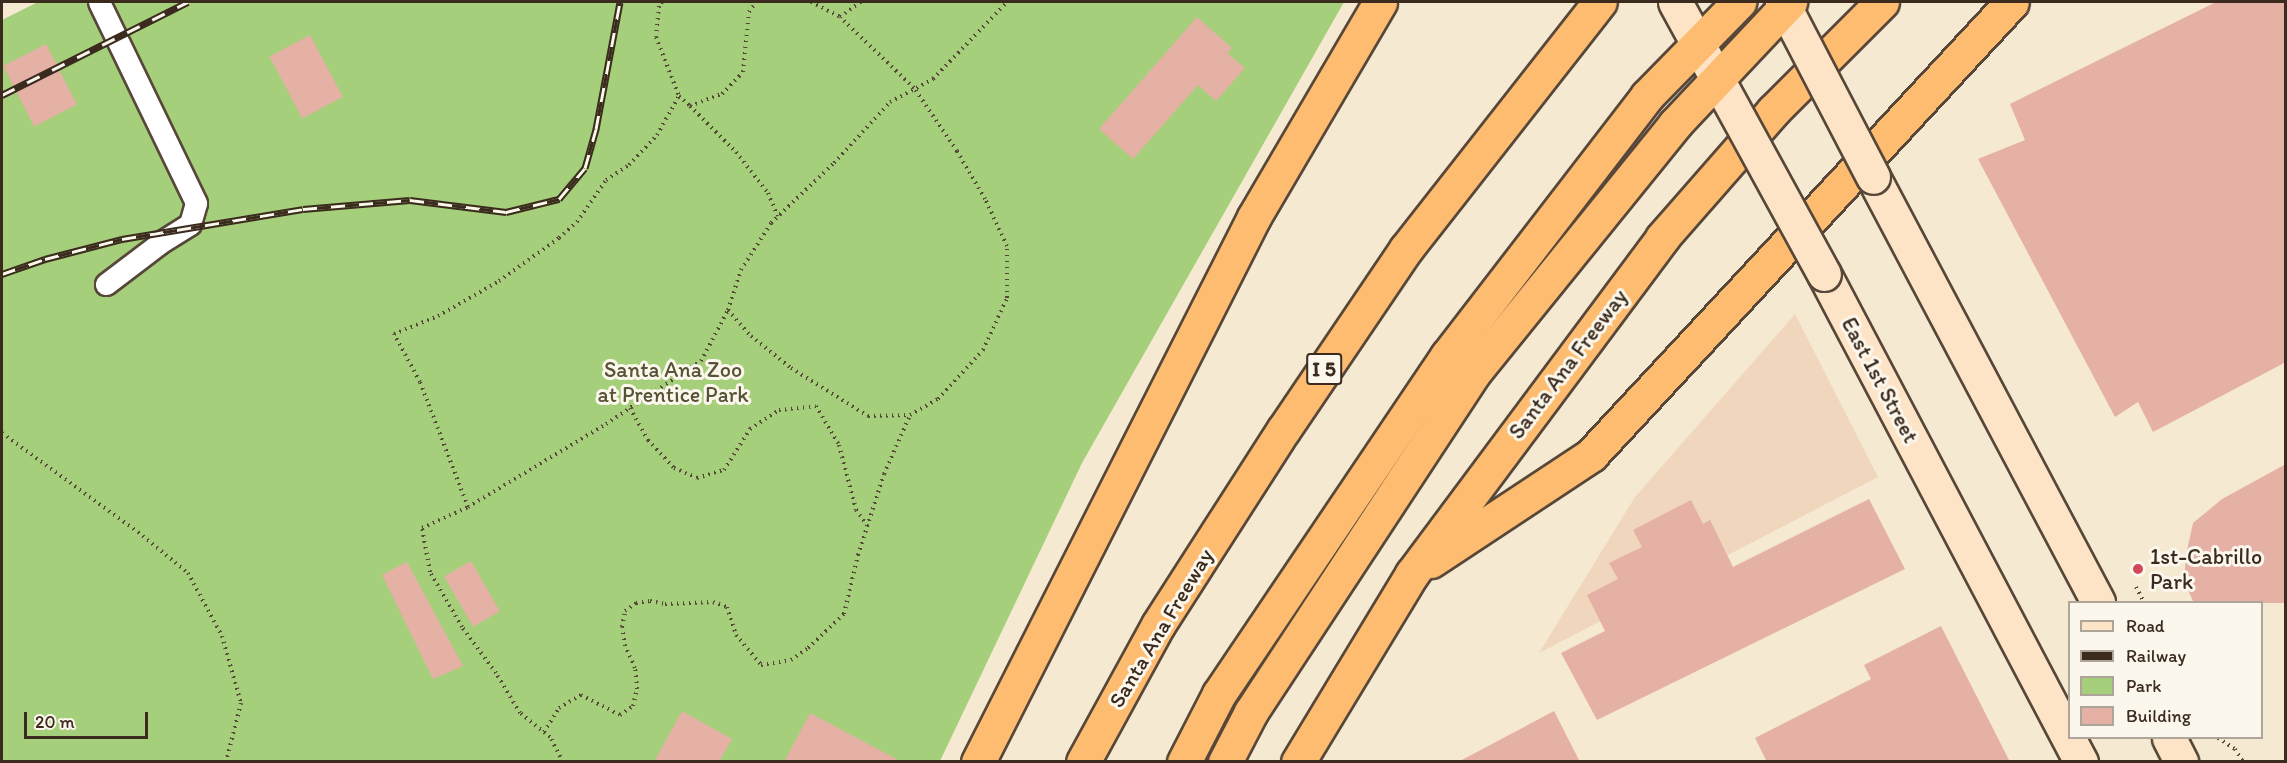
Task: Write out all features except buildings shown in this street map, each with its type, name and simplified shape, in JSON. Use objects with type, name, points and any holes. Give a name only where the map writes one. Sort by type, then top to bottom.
[{"type":"highway","points":[[978,762],[1254,217],[1380,2]]},
{"type":"highway","name":"Santa Ana Freeway","points":[[1083,762],[1158,625],[1284,429],[1393,267],[1600,2]]},
{"type":"highway","points":[[1184,762],[1219,694],[1448,356],[1647,96],[1739,2]]},
{"type":"highway","points":[[1225,762],[1251,712],[1472,375],[1676,124],[1790,2]]},
{"type":"highway","name":"Santa Ana Freeway","points":[[1298,762],[1412,574],[1662,238],[1773,111],[1882,2]]},
{"type":"highway","points":[[1412,574],[1592,455],[2012,2]]},
{"type":"main road","name":"East 1st Street","points":[[1675,2],[1824,274],[2068,737]]},
{"type":"main road","points":[[1782,2],[2097,601]]},
{"type":"main road","name":"East 1st Street","points":[[2069,739],[2081,762]]},
{"type":"main road","points":[[2170,739],[2181,762]]},
{"type":"lane","points":[[99,2],[196,202],[190,224],[160,243],[106,284]]},
{"type":"path","points":[[662,2],[659,6],[656,37],[679,96],[736,152],[768,193],[778,216]]},
{"type":"path","points":[[690,106],[722,94],[743,72],[748,12],[756,2]]},
{"type":"path","points":[[729,310],[751,336],[791,369],[868,416],[909,415],[938,399],[983,350],[1007,298],[1007,246],[968,170],[914,88],[840,17],[811,2]]},
{"type":"path","points":[[840,17],[861,2]]},
{"type":"path","points":[[563,762],[550,738],[520,713],[496,673],[462,627],[430,572],[422,528],[468,507],[630,408],[701,361],[729,310],[741,270],[778,216],[891,102],[933,79],[1007,2]]},
{"type":"path","points":[[468,507],[420,382],[394,334],[438,316],[499,281],[560,238],[577,222],[606,180],[630,165],[657,135],[679,96]]},
{"type":"path","points":[[630,408],[648,440],[674,468],[697,478],[724,470],[750,429],[779,410],[816,406],[839,445],[856,510],[868,525]]},
{"type":"path","points":[[544,732],[560,708],[581,695],[620,715],[633,706],[637,689],[635,668],[626,646],[622,627],[625,611],[636,603],[713,602],[727,607],[736,635],[761,665],[791,660],[844,614],[884,474],[909,415]]},
{"type":"path","points":[[2,433],[138,532],[188,573],[222,636],[240,703],[226,762]]},
{"type":"path","points":[[2220,739],[2235,749],[2243,762]]},
{"type":"shaded area","points":[[1795,314],[1878,477],[1539,653],[1635,497]]},
{"type":"green space","name":"Santa Ana Zoo at Prentice Park","points":[[38,2],[1344,2],[1082,463],[940,761],[2,762],[2,20]]},
{"type":"railway","points":[[2,95],[188,2]]},
{"type":"railway","points":[[2,274],[45,259],[122,239],[303,209],[410,200],[506,212],[559,199],[585,168],[596,129],[620,2]]},
{"type":"place","name":"1st-Cabrillo Park","points":[[2138,569]]}]
